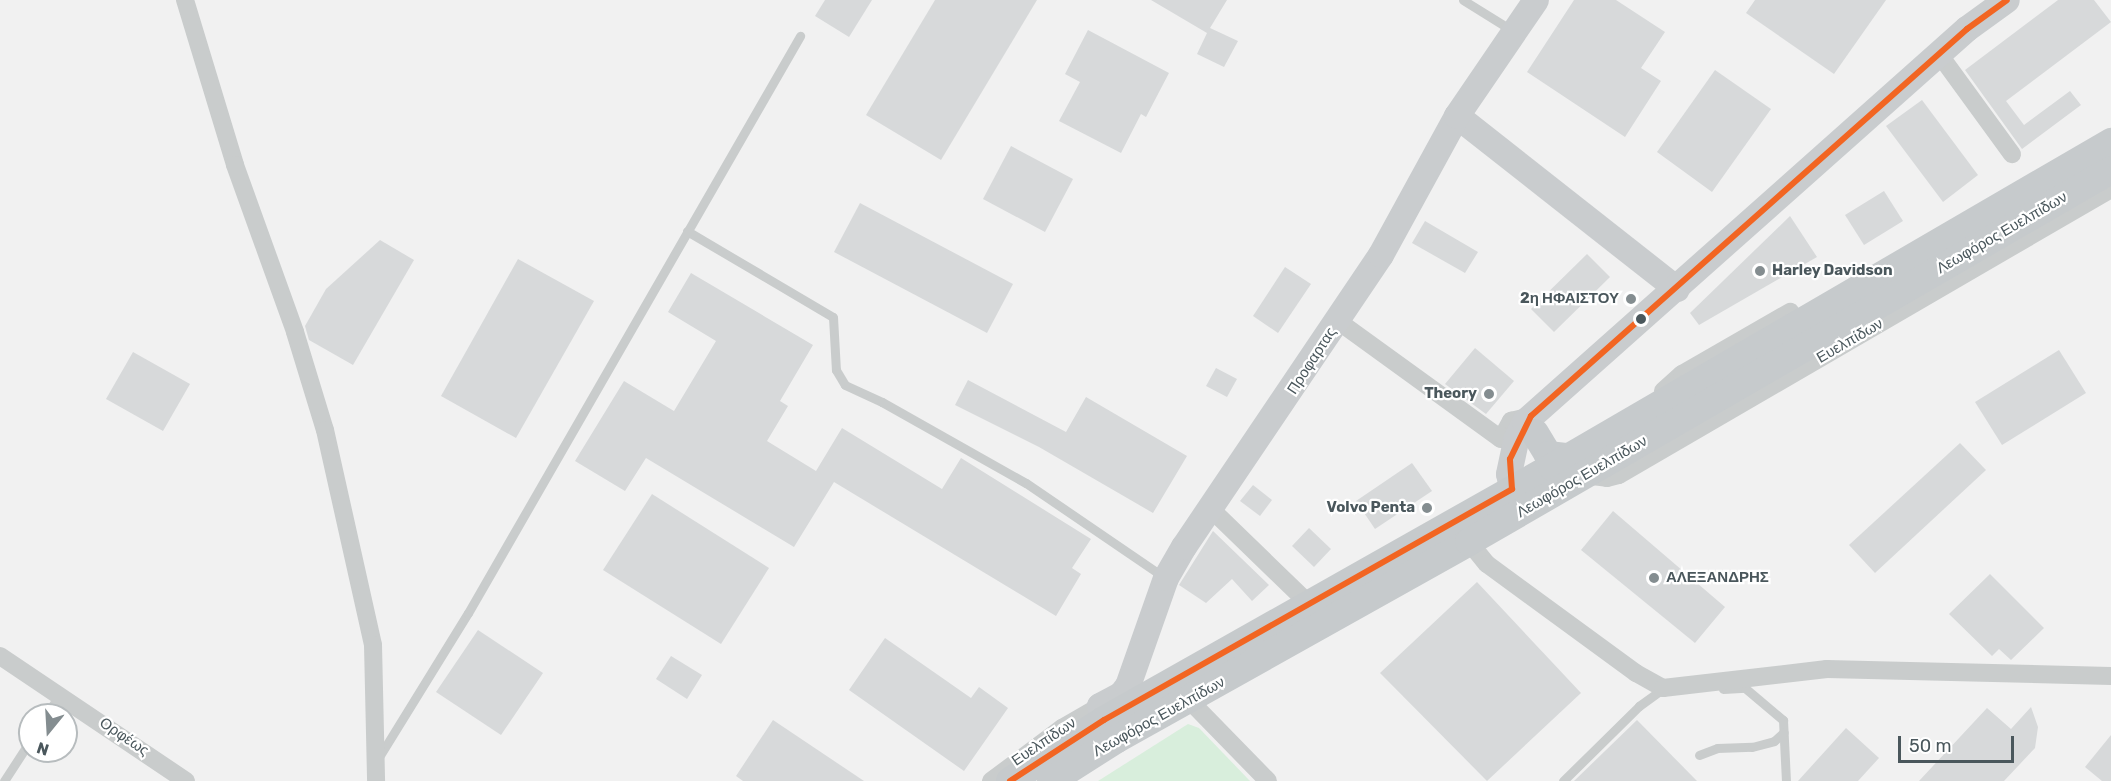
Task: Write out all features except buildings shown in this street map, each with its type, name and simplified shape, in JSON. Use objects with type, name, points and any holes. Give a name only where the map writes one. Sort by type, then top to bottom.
[{"type":"main road","name":"Λεωφόρος Ευελπίδων","points":[[1576,466],[1647,412],[1968,217],[2111,142]]},
{"type":"main road","name":"Λεωφόρος Ευελπίδων","points":[[1014,773],[1102,713],[1576,466],[2111,170]]},
{"type":"main road","points":[[1537,419],[1548,455],[1576,466]]},
{"type":"main road","name":"Λεωφόρος Ευελπίδων","points":[[1051,781],[1189,700],[1469,542],[1523,494]]},
{"type":"street","points":[[185,0],[235,165],[295,332],[325,430],[373,645],[376,781]]},
{"type":"street","name":"Προφαρτας","points":[[1102,713],[1128,686],[1166,578],[1381,255],[1457,116],[1536,0]]},
{"type":"street","points":[[1523,494],[1537,419],[1677,289],[1939,54],[2007,0]]},
{"type":"street","points":[[1939,54],[2012,154]]},
{"type":"street","points":[[1457,116],[1677,289]]},
{"type":"street","points":[[1968,217],[2111,127]]},
{"type":"street","name":"Ευελπίδων","points":[[1576,466],[1619,475],[2111,189]]},
{"type":"street","points":[[1338,321],[1501,439],[1511,421],[1537,419]]},
{"type":"street","points":[[1211,509],[1310,605]]},
{"type":"street","points":[[1469,542],[1487,564],[1636,673],[1662,688],[1827,669],[2111,676]]},
{"type":"street","name":"Ορφέως","points":[[0,656],[60,694],[186,781]]},
{"type":"street","points":[[1189,700],[1268,781]]},
{"type":"street","name":"Ευελπίδων","points":[[991,781],[1014,773]]},
{"type":"lane","points":[[1463,0],[1513,31]]},
{"type":"lane","points":[[376,763],[468,613],[800,36]]},
{"type":"lane","points":[[687,231],[833,316],[836,370],[845,385],[882,402],[1026,483],[1166,578]]},
{"type":"lane","points":[[1563,781],[1662,688],[1684,693],[1745,688],[1783,720],[1786,781]]},
{"type":"lane","points":[[54,703],[60,694]]},
{"type":"lane","points":[[1699,755],[1718,748],[1752,747],[1774,741],[1784,732]]},
{"type":"lane","points":[[4,781],[18,759]]},
{"type":"green space","points":[[1188,724],[1199,728],[1250,781],[1098,781]]},
{"type":"transit line","points":[[1010,781],[1104,720],[1512,489],[1510,459],[1531,416],[1967,29],[2007,0]]},
{"type":"place","name":"Harley Davidson","points":[[1760,271]]},
{"type":"place","name":"2η ΗΦΑΙΣΤΟΥ","points":[[1631,299]]},
{"type":"place","name":"Theory","points":[[1489,394]]},
{"type":"place","name":"Volvo Penta","points":[[1427,508]]},
{"type":"place","name":"ΑΛΕΞΑΝΔΡΗΣ","points":[[1654,578]]}]
